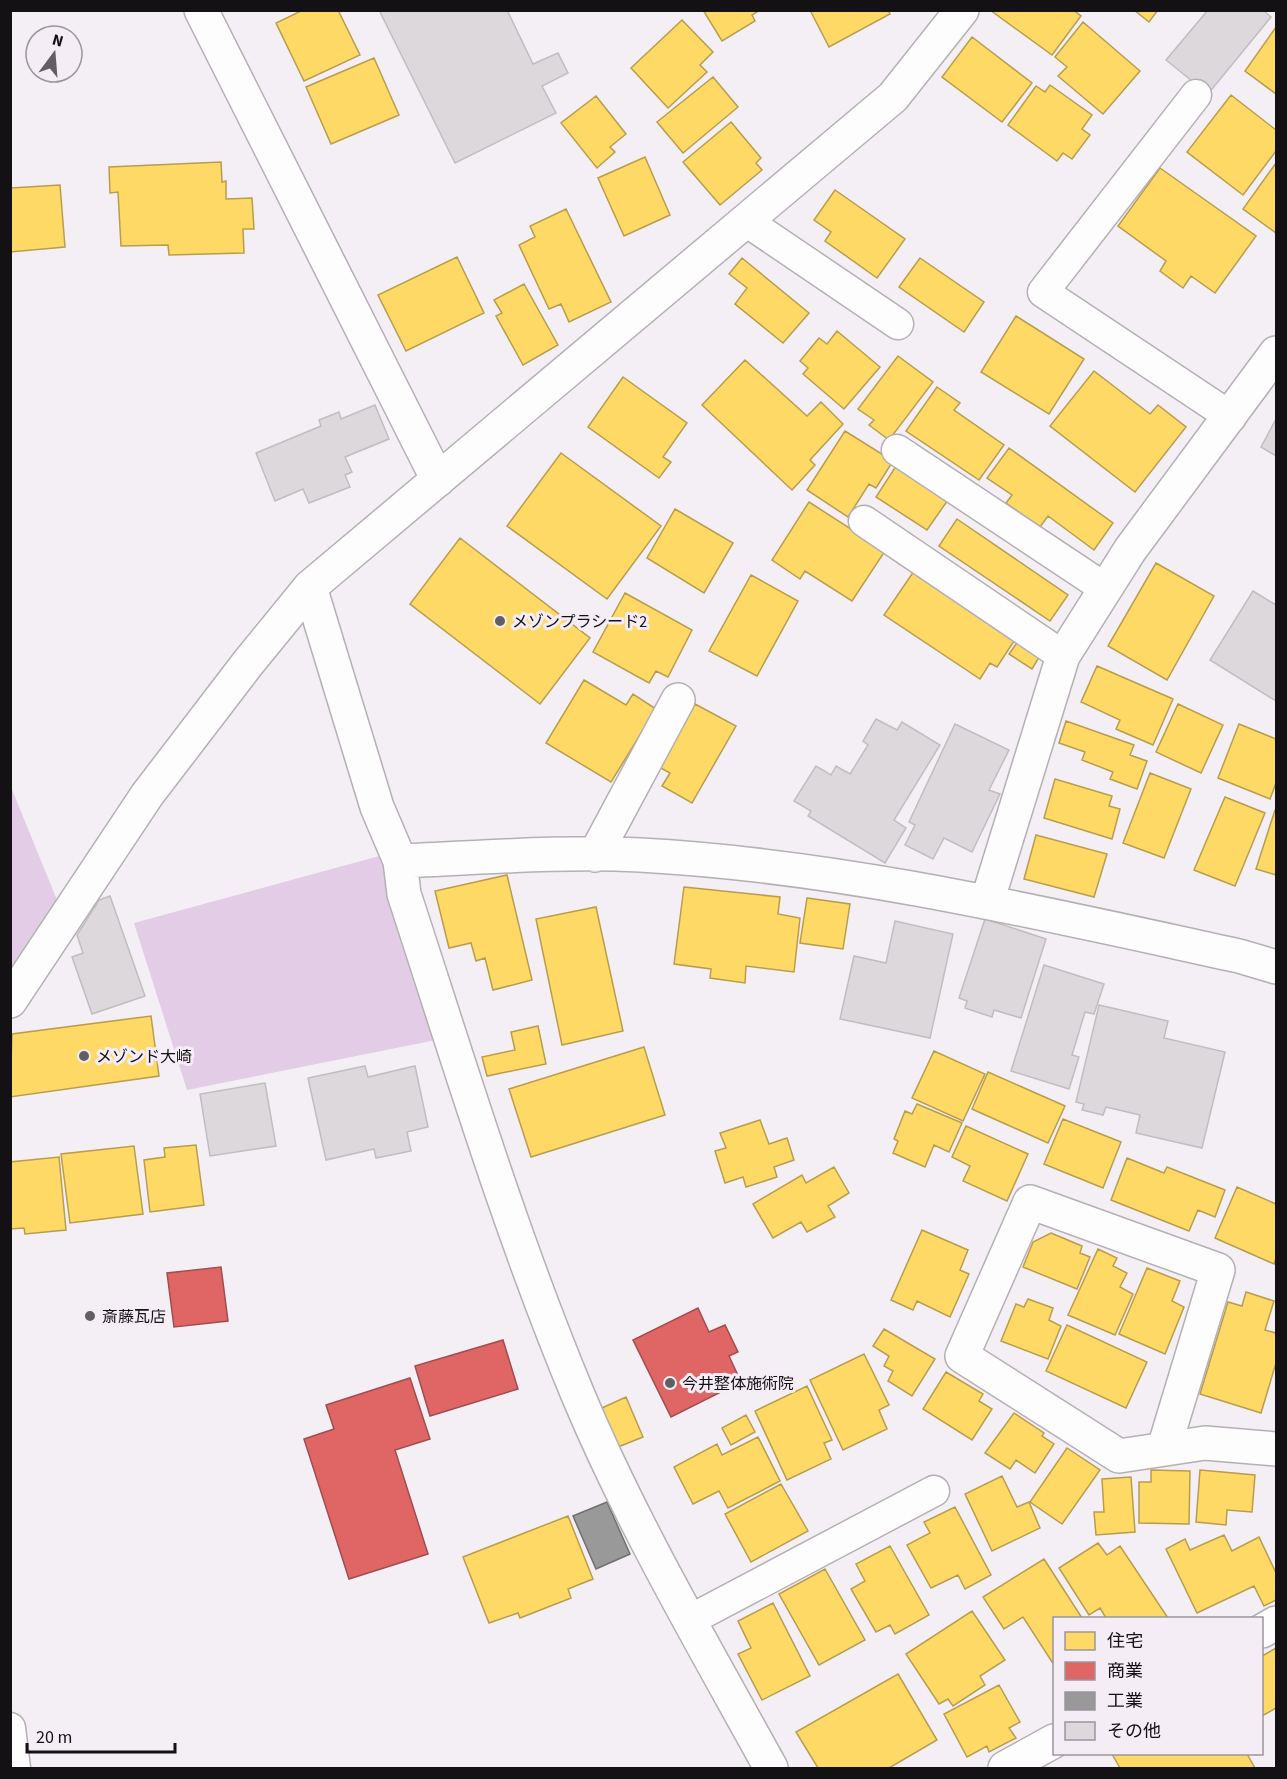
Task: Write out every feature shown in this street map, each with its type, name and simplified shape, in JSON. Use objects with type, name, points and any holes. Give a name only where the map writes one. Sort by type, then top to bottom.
[{"type":"street","points":[[201,10],[438,480]]},
{"type":"street","points":[[10,1001],[147,795],[248,663],[310,587],[893,97],[962,10]]},
{"type":"street","points":[[987,902],[1064,656],[1130,550],[1231,417],[1276,353]]},
{"type":"street","points":[[310,587],[377,807],[400,861],[404,894],[507,1207],[578,1396],[654,1554],[771,1768]]},
{"type":"street","points":[[595,855],[678,700]]},
{"type":"street","points":[[400,861],[639,855],[775,867],[987,902],[1239,956],[1276,967]]},
{"type":"street","points":[[1164,1448],[1218,1270],[1030,1202],[962,1356],[1119,1456],[1205,1443],[1276,1449]]},
{"type":"street","points":[[1005,1768],[1053,1742]]},
{"type":"lane","points":[[1196,95],[1043,292],[1231,417]]},
{"type":"lane","points":[[746,221],[898,324]]},
{"type":"lane","points":[[897,450],[1106,589]]},
{"type":"lane","points":[[864,522],[1064,656]]},
{"type":"lane","points":[[690,1620],[934,1491]]},
{"type":"lane","points":[[10,1728],[15,1768]]},
{"type":"shaded area","points":[[11,787],[57,900],[10,967]]},
{"type":"shaded area","points":[[383,855],[441,1039],[187,1090],[134,923]]},
{"type":"building: 住宅","points":[[303,10],[338,10],[360,55],[304,81],[276,23]]},
{"type":"building: 住宅","points":[[703,10],[760,10],[752,15],[755,21],[722,41]]},
{"type":"building: 住宅","points":[[810,10],[888,10],[890,14],[829,47]]},
{"type":"building: 住宅","points":[[990,10],[1073,10],[1081,16],[1052,55]]},
{"type":"building: 住宅","points":[[1134,10],[1158,10],[1149,22]]},
{"type":"building: 住宅","points":[[682,20],[713,52],[700,65],[707,72],[668,108],[631,68]]},
{"type":"building: 住宅","points":[[1083,22],[1140,71],[1103,114],[1058,76],[1067,67],[1055,57]]},
{"type":"building: 住宅","points":[[1276,27],[1276,94],[1245,71]]},
{"type":"building: 住宅","points":[[972,37],[1032,83],[1002,122],[942,77]]},
{"type":"building: 住宅","points":[[374,58],[399,115],[331,144],[306,87]]},
{"type":"building: 住宅","points":[[713,77],[738,107],[683,153],[657,122]]},
{"type":"building: 住宅","points":[[1050,85],[1092,115],[1082,129],[1090,135],[1072,159],[1063,153],[1057,161],[1008,125],[1036,86],[1045,92]]},
{"type":"building: 住宅","points":[[1231,95],[1276,130],[1276,151],[1243,195],[1187,152]]},
{"type":"building: 住宅","points":[[596,96],[626,134],[610,147],[615,152],[597,168],[561,123]]},
{"type":"building: 住宅","points":[[731,122],[761,158],[756,163],[762,170],[720,205],[683,162]]},
{"type":"building: 住宅","points":[[645,157],[670,215],[624,236],[598,178]]},
{"type":"building: 住宅","points":[[221,162],[222,182],[226,181],[226,199],[252,198],[254,229],[243,229],[244,253],[169,255],[168,245],[121,246],[118,192],[110,193],[109,167]]},
{"type":"building: 住宅","points":[[1276,163],[1276,233],[1243,209]]},
{"type":"building: 住宅","points":[[1160,168],[1256,236],[1215,293],[1191,276],[1183,288],[1160,271],[1166,261],[1118,226]]},
{"type":"building: 住宅","points":[[10,182],[11,188],[60,185],[65,247],[10,252]]},
{"type":"building: 住宅","points":[[835,190],[905,239],[877,278],[825,241],[831,232],[814,220]]},
{"type":"building: 住宅","points":[[566,209],[611,302],[569,322],[561,304],[549,309],[519,245],[535,237],[530,226]]},
{"type":"building: 住宅","points":[[457,257],[484,313],[406,351],[378,295]]},
{"type":"building: 住宅","points":[[742,258],[809,313],[783,343],[735,304],[747,288],[729,274]]},
{"type":"building: 住宅","points":[[920,258],[984,302],[964,332],[899,287]]},
{"type":"building: 住宅","points":[[524,284],[558,345],[523,365],[496,316],[502,313],[494,300]]},
{"type":"building: 住宅","points":[[1016,316],[1084,359],[1049,414],[981,372]]},
{"type":"building: 住宅","points":[[837,331],[880,367],[844,409],[803,374],[808,368],[800,361],[819,338],[827,344]]},
{"type":"building: 住宅","points":[[898,356],[933,382],[889,440],[869,425],[874,420],[858,409]]},
{"type":"building: 住宅","points":[[745,360],[807,416],[821,402],[843,424],[810,460],[815,465],[792,490],[702,405]]},
{"type":"building: 住宅","points":[[1094,371],[1150,414],[1158,405],[1186,427],[1135,492],[1050,426]]},
{"type":"building: 住宅","points":[[623,377],[687,423],[663,457],[671,462],[659,478],[588,427]]},
{"type":"building: 住宅","points":[[937,387],[960,403],[954,410],[1004,445],[979,480],[906,431]]},
{"type":"building: 住宅","points":[[845,431],[893,461],[876,488],[869,484],[848,517],[807,490]]},
{"type":"building: 住宅","points":[[1009,448],[1113,523],[1094,550],[1048,516],[1040,527],[1006,503],[1012,495],[987,478]]},
{"type":"building: 住宅","points":[[561,453],[661,526],[607,599],[507,526]]},
{"type":"building: 住宅","points":[[898,463],[950,497],[927,530],[876,497]]},
{"type":"building: 住宅","points":[[809,502],[885,551],[852,601],[805,571],[800,579],[772,560]]},
{"type":"building: 住宅","points":[[675,509],[733,543],[704,593],[647,558]]},
{"type":"building: 住宅","points":[[957,519],[1068,595],[1050,621],[939,546]]},
{"type":"building: 住宅","name":"メゾンプラシード2","points":[[460,538],[590,638],[540,704],[410,604]]},
{"type":"building: 住宅","points":[[1156,563],[1214,596],[1167,680],[1108,646]]},
{"type":"building: 住宅","points":[[914,571],[1016,638],[997,667],[990,663],[980,679],[884,615]]},
{"type":"building: 住宅","points":[[751,575],[798,601],[757,676],[709,651]]},
{"type":"building: 住宅","points":[[625,593],[692,630],[668,677],[656,671],[649,683],[593,652]]},
{"type":"building: 住宅","points":[[1019,640],[1041,654],[1032,669],[1009,654]]},
{"type":"building: 住宅","points":[[1097,666],[1173,699],[1153,745],[1116,729],[1120,720],[1081,702]]},
{"type":"building: 住宅","points":[[584,680],[626,705],[633,694],[656,709],[611,782],[546,743]]},
{"type":"building: 住宅","points":[[695,704],[736,726],[692,803],[662,786],[670,773],[659,767]]},
{"type":"building: 住宅","points":[[1178,704],[1223,725],[1201,773],[1156,752]]},
{"type":"building: 住宅","points":[[1066,721],[1134,745],[1130,755],[1147,761],[1137,789],[1110,779],[1113,772],[1082,760],[1085,752],[1059,743]]},
{"type":"building: 住宅","points":[[1239,724],[1276,739],[1276,783],[1270,799],[1218,778]]},
{"type":"building: 住宅","points":[[1150,773],[1191,789],[1164,858],[1123,843]]},
{"type":"building: 住宅","points":[[1055,779],[1112,796],[1109,806],[1120,809],[1112,839],[1044,818]]},
{"type":"building: 住宅","points":[[1225,797],[1265,813],[1235,886],[1194,870]]},
{"type":"building: 住宅","points":[[1276,810],[1276,875],[1256,869]]},
{"type":"building: 住宅","points":[[1036,835],[1107,854],[1094,897],[1024,879]]},
{"type":"building: 住宅","points":[[507,875],[532,980],[493,990],[485,958],[476,961],[471,943],[449,948],[435,891]]},
{"type":"building: 住宅","points":[[684,887],[780,897],[778,914],[800,918],[794,972],[746,966],[745,983],[710,978],[711,969],[674,964]]},
{"type":"building: 住宅","points":[[807,898],[850,904],[843,949],[800,943]]},
{"type":"building: 住宅","points":[[596,907],[623,1031],[562,1045],[536,919]]},
{"type":"building: 住宅","name":"メゾンド大崎","points":[[151,1016],[159,1076],[10,1097],[12,1034]]},
{"type":"building: 住宅","points":[[538,1026],[546,1064],[487,1076],[482,1057],[515,1050],[511,1032]]},
{"type":"building: 住宅","points":[[644,1047],[665,1115],[531,1157],[509,1089]]},
{"type":"building: 住宅","points":[[934,1051],[985,1074],[963,1121],[912,1098]]},
{"type":"building: 住宅","points":[[988,1072],[1065,1106],[1048,1143],[972,1109]]},
{"type":"building: 住宅","points":[[917,1104],[962,1123],[949,1152],[934,1145],[925,1167],[893,1153],[898,1141],[894,1139],[905,1111],[912,1114]]},
{"type":"building: 住宅","points":[[1063,1119],[1121,1142],[1103,1188],[1044,1164]]},
{"type":"building: 住宅","points":[[760,1120],[769,1144],[787,1138],[794,1160],[774,1167],[777,1177],[746,1187],[743,1177],[725,1183],[715,1151],[726,1148],[720,1133]]},
{"type":"building: 住宅","points":[[966,1126],[1028,1154],[1007,1201],[963,1181],[970,1166],[952,1157]]},
{"type":"building: 住宅","points":[[196,1145],[204,1205],[150,1212],[144,1160],[165,1157],[164,1148]]},
{"type":"building: 住宅","points":[[134,1146],[143,1214],[70,1223],[61,1154]]},
{"type":"building: 住宅","points":[[59,1157],[66,1230],[25,1234],[24,1228],[10,1229],[10,1162]]},
{"type":"building: 住宅","points":[[1127,1158],[1164,1173],[1167,1167],[1225,1190],[1215,1217],[1198,1210],[1189,1231],[1111,1200]]},
{"type":"building: 住宅","points":[[834,1167],[849,1193],[828,1206],[835,1217],[807,1232],[801,1222],[773,1238],[753,1204],[802,1175],[806,1183]]},
{"type":"building: 住宅","points":[[1237,1187],[1276,1204],[1274,1264],[1215,1238]]},
{"type":"building: 住宅","points":[[922,1230],[968,1250],[960,1270],[969,1274],[950,1317],[917,1301],[913,1310],[891,1300]]},
{"type":"building: 住宅","points":[[1051,1233],[1082,1246],[1080,1253],[1090,1257],[1077,1289],[1023,1267],[1033,1242]]},
{"type":"building: 住宅","points":[[1098,1249],[1117,1258],[1113,1266],[1127,1273],[1120,1287],[1133,1294],[1115,1335],[1068,1315]]},
{"type":"building: 住宅","points":[[1147,1268],[1180,1281],[1172,1301],[1184,1307],[1165,1354],[1119,1334]]},
{"type":"building: 住宅","points":[[1246,1292],[1274,1301],[1265,1330],[1276,1333],[1276,1363],[1261,1413],[1200,1394],[1228,1302],[1242,1306]]},
{"type":"building: 住宅","points":[[1028,1299],[1053,1308],[1049,1320],[1061,1326],[1048,1359],[1001,1341],[1016,1304],[1024,1307]]},
{"type":"building: 住宅","points":[[1067,1325],[1147,1362],[1126,1408],[1046,1371]]},
{"type":"building: 住宅","points":[[884,1329],[935,1359],[912,1396],[888,1381],[893,1371],[884,1366],[889,1356],[873,1346]]},
{"type":"building: 住宅","points":[[864,1354],[889,1405],[879,1410],[887,1429],[843,1450],[810,1380]]},
{"type":"building: 住宅","points":[[946,1372],[983,1394],[979,1401],[992,1409],[972,1440],[923,1409]]},
{"type":"building: 住宅","points":[[807,1386],[832,1440],[824,1443],[831,1459],[787,1480],[755,1411]]},
{"type":"building: 住宅","points":[[626,1397],[643,1437],[618,1447],[602,1408]]},
{"type":"building: 住宅","points":[[1014,1413],[1044,1433],[1042,1436],[1054,1444],[1035,1473],[1016,1460],[1010,1469],[985,1453]]},
{"type":"building: 住宅","points":[[746,1415],[755,1432],[731,1445],[722,1428]]},
{"type":"building: 住宅","points":[[758,1437],[780,1481],[728,1508],[719,1491],[693,1504],[674,1467],[717,1444],[722,1455]]},
{"type":"building: 住宅","points":[[1067,1448],[1100,1470],[1062,1524],[1030,1502]]},
{"type":"building: 住宅","points":[[1151,1470],[1190,1471],[1189,1524],[1139,1523],[1139,1482],[1151,1482]]},
{"type":"building: 住宅","points":[[1200,1470],[1255,1475],[1252,1512],[1227,1510],[1226,1525],[1196,1522]]},
{"type":"building: 住宅","points":[[1002,1476],[1017,1507],[1029,1502],[1040,1528],[992,1551],[965,1494]]},
{"type":"building: 住宅","points":[[1131,1477],[1135,1532],[1096,1535],[1094,1512],[1104,1512],[1102,1479]]},
{"type":"building: 住宅","points":[[781,1484],[808,1531],[751,1562],[725,1514]]},
{"type":"building: 住宅","points":[[955,1507],[991,1575],[965,1589],[958,1575],[931,1588],[907,1545],[930,1533],[924,1522]]},
{"type":"building: 住宅","points":[[568,1516],[593,1579],[568,1589],[571,1598],[520,1618],[518,1613],[489,1623],[463,1557]]},
{"type":"building: 住宅","points":[[1224,1535],[1232,1551],[1259,1537],[1276,1573],[1276,1600],[1264,1606],[1254,1586],[1197,1613],[1166,1549],[1185,1539],[1190,1550]]},
{"type":"building: 住宅","points":[[1098,1543],[1107,1555],[1120,1546],[1167,1617],[1105,1617],[1100,1608],[1089,1615],[1059,1568]]},
{"type":"building: 住宅","points":[[890,1546],[929,1615],[895,1634],[890,1625],[876,1632],[851,1589],[865,1581],[856,1564]]},
{"type":"building: 住宅","points":[[1044,1559],[1081,1617],[1053,1617],[1053,1663],[1023,1617],[1004,1629],[983,1597]]},
{"type":"building: 住宅","points":[[825,1569],[865,1640],[819,1665],[779,1594]]},
{"type":"building: 住宅","points":[[773,1603],[810,1676],[762,1700],[738,1654],[751,1648],[738,1621]]},
{"type":"building: 住宅","points":[[972,1611],[1005,1660],[980,1676],[985,1685],[953,1706],[948,1699],[939,1704],[906,1654]]},
{"type":"building: 住宅","points":[[1276,1648],[1276,1708],[1263,1715],[1263,1655]]},
{"type":"building: 住宅","points":[[898,1674],[937,1740],[889,1768],[818,1768],[796,1732]]},
{"type":"building: 住宅","points":[[999,1685],[1020,1722],[1009,1728],[1016,1738],[989,1752],[987,1746],[967,1757],[944,1714]]},
{"type":"building: 住宅","points":[[1113,1755],[1248,1755],[1255,1768],[1120,1768]]},
{"type":"building: 商業","points":[[221,1267],[228,1321],[174,1327],[167,1273]]},
{"type":"building: 商業","points":[[698,1308],[709,1332],[725,1325],[738,1352],[729,1356],[741,1382],[671,1417],[633,1340]]},
{"type":"building: 商業","points":[[503,1340],[518,1389],[430,1416],[415,1366]]},
{"type":"building: 商業","points":[[410,1378],[430,1439],[395,1450],[428,1554],[349,1579],[304,1439],[334,1429],[326,1405]]},
{"type":"building: 工業","points":[[607,1502],[630,1554],[596,1569],[573,1516]]},
{"type":"building: その他","points":[[379,10],[507,10],[533,64],[558,53],[568,73],[542,86],[556,113],[455,163]]},
{"type":"building: その他","points":[[1208,10],[1263,10],[1271,17],[1208,94],[1166,60]]},
{"type":"building: その他","points":[[375,405],[389,439],[345,457],[352,472],[345,475],[350,487],[309,503],[303,489],[275,501],[256,453],[321,426],[319,420],[339,412],[341,419]]},
{"type":"building: その他","points":[[1276,419],[1276,456],[1261,447]]},
{"type":"building: その他","points":[[1253,591],[1276,605],[1276,701],[1210,660]]},
{"type":"building: その他","points":[[876,719],[897,730],[902,722],[940,745],[894,820],[906,828],[885,863],[808,816],[811,811],[794,801],[816,766],[831,775],[836,766],[850,774],[868,745],[863,741]]},
{"type":"building: その他","points":[[955,724],[1009,750],[989,790],[1000,794],[972,852],[944,838],[933,859],[905,845],[915,825],[909,822]]},
{"type":"building: その他","points":[[110,896],[145,996],[92,1014],[72,957],[83,953],[77,935],[99,900]]},
{"type":"building: その他","points":[[985,919],[1046,939],[1021,1018],[994,1010],[992,1017],[965,1008],[967,1001],[959,998]]},
{"type":"building: その他","points":[[895,921],[953,934],[930,1038],[840,1019],[854,956],[886,963]]},
{"type":"building: その他","points":[[1044,965],[1104,984],[1094,1014],[1085,1012],[1072,1055],[1079,1057],[1069,1089],[1011,1071]]},
{"type":"building: その他","points":[[1099,1005],[1168,1021],[1164,1038],[1225,1052],[1202,1148],[1136,1133],[1140,1115],[1106,1107],[1103,1115],[1082,1110],[1084,1104],[1076,1102]]},
{"type":"building: その他","points":[[365,1066],[368,1077],[415,1066],[428,1127],[407,1132],[411,1151],[376,1158],[374,1149],[326,1160],[308,1078]]},
{"type":"building: その他","points":[[265,1083],[276,1146],[210,1156],[200,1094]]},
{"type":"place","name":"メゾンプラシード2","points":[[500,621]]},
{"type":"place","name":"メゾンド大崎","points":[[84,1056]]},
{"type":"place","name":"斎藤瓦店","points":[[90,1316]]},
{"type":"place","name":"今井整体施術院","points":[[670,1383]]}]
